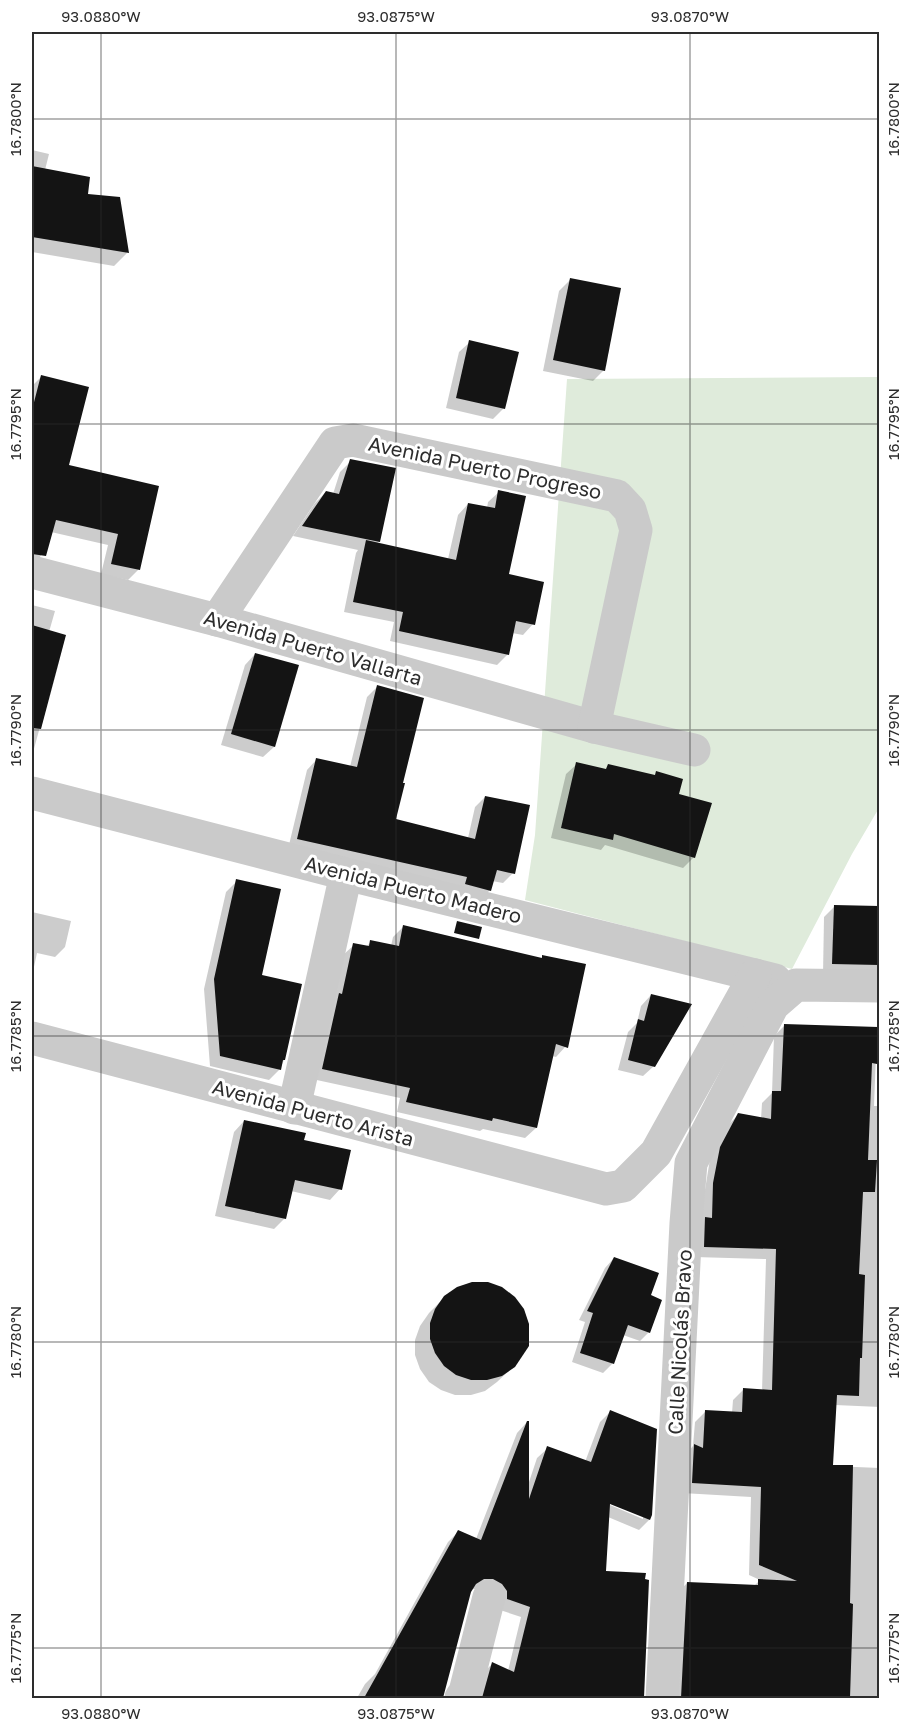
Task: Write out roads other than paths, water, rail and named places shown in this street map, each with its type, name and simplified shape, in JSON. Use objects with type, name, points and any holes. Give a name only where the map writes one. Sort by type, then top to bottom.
[{"type":"street","name":"Avenida Puerto Progreso","points":[[217,620],[334,443],[353,440],[617,496],[630,510],[636,530],[594,727]]},
{"type":"street","name":"Avenida Puerto Vallarta","points":[[32,572],[217,620],[594,727],[694,750]]},
{"type":"street","name":"Avenida Puerto Madero","points":[[32,793],[346,874],[755,975],[785,995],[879,986]]},
{"type":"street","points":[[294,1108],[346,874]]},
{"type":"street","name":"Avenida Puerto Arista","points":[[32,1038],[606,1190],[623,1186],[656,1153],[755,975]]},
{"type":"street","name":"Calle Nicolás Bravo","points":[[662,1698],[691,1163],[785,995]]},
{"type":"street","points":[[461,1698],[465,1692],[489,1597]]}]
